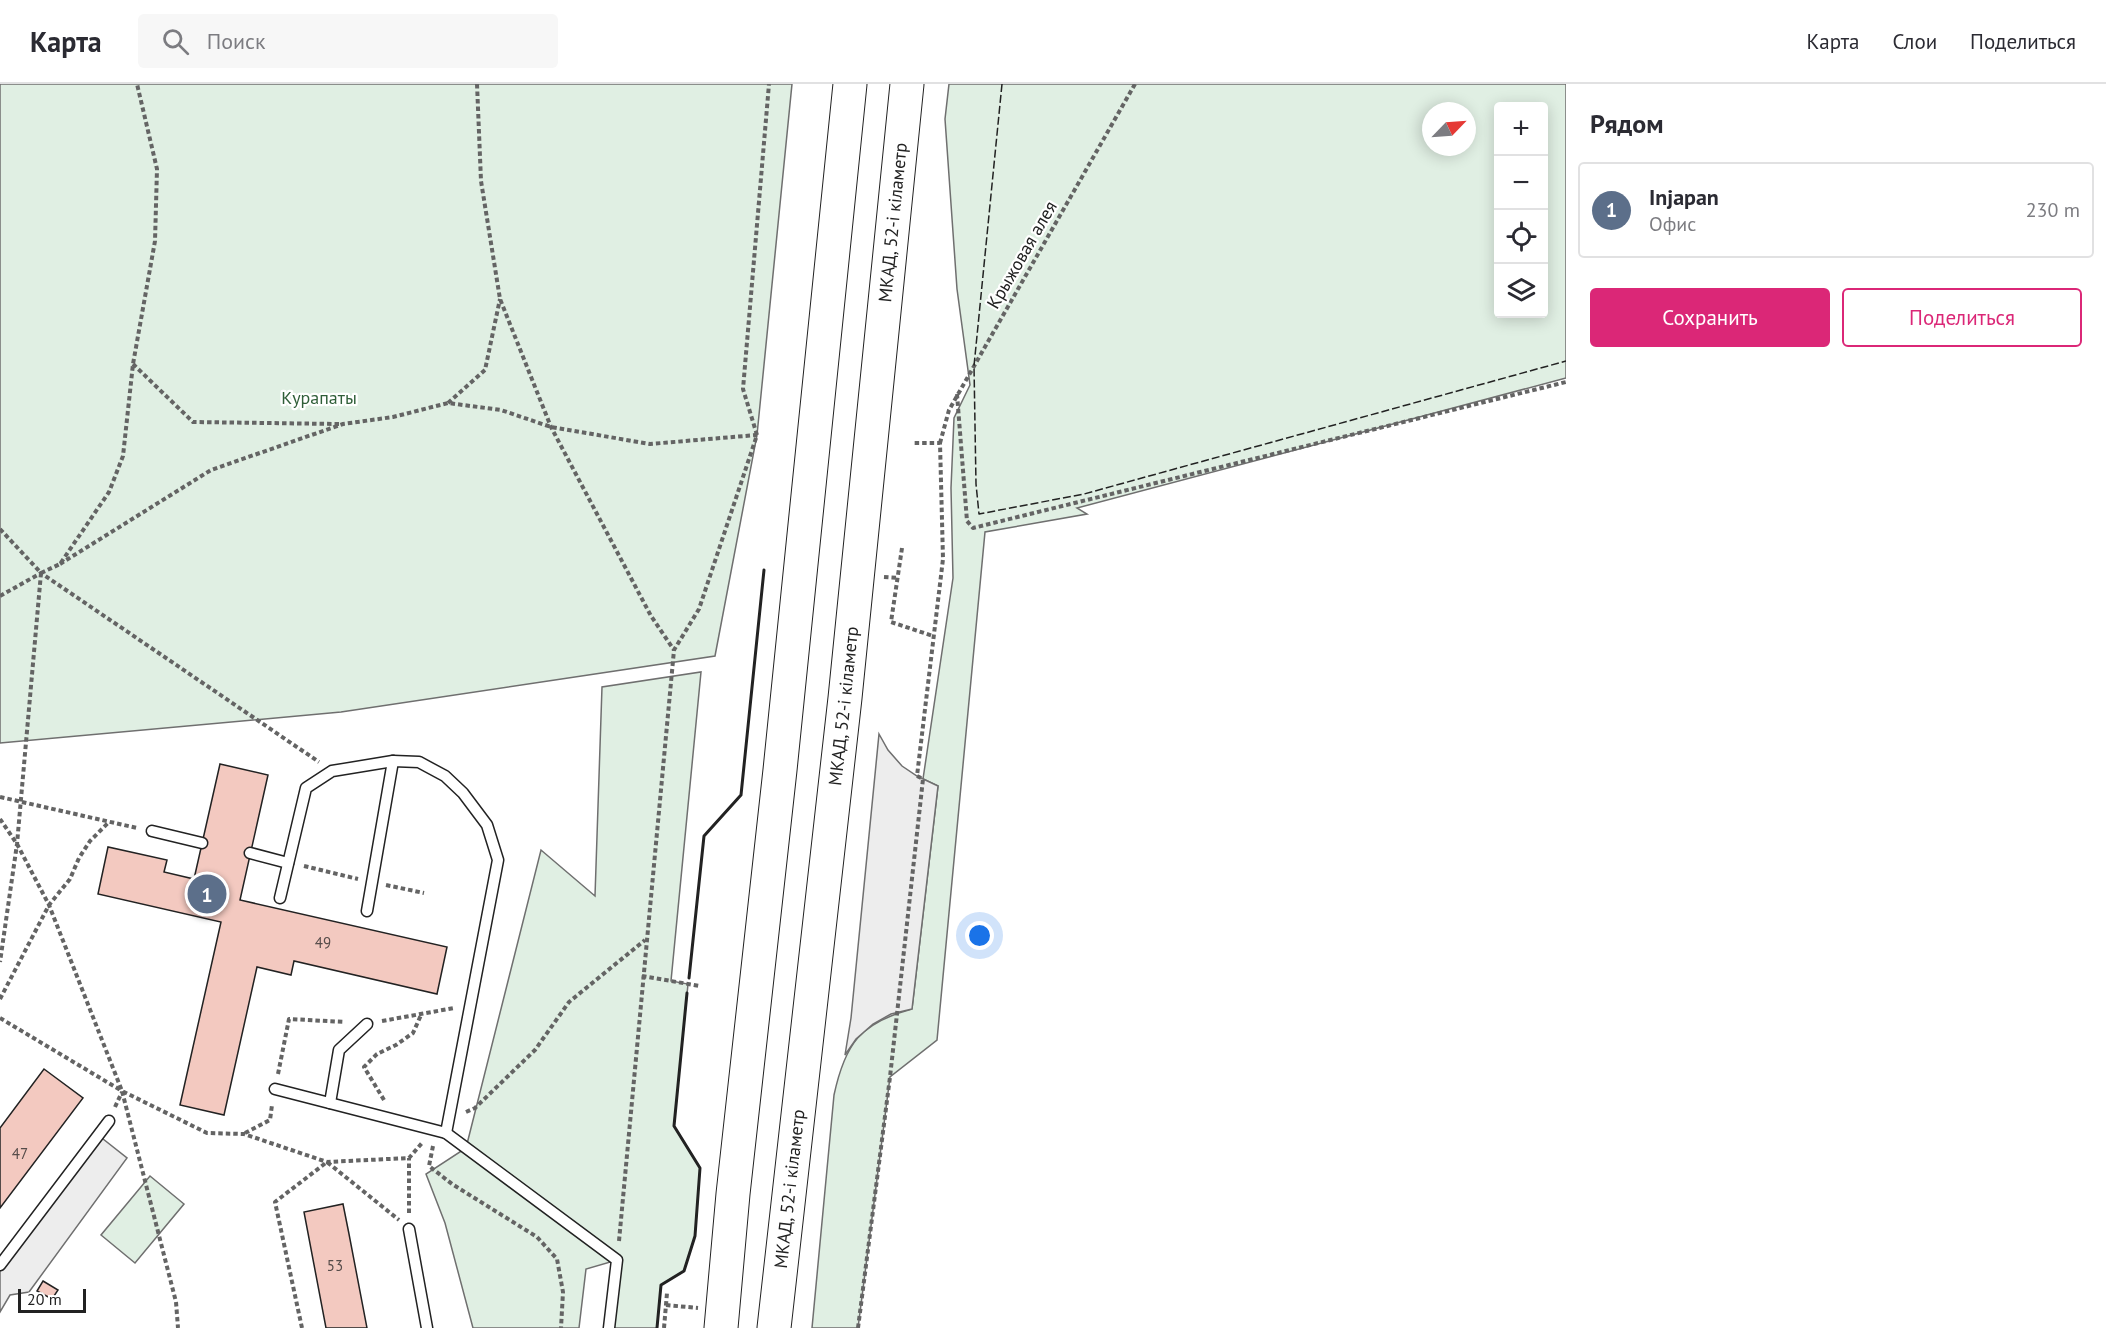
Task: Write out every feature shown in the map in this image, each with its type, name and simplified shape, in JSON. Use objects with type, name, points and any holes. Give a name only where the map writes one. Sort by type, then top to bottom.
[{"type":"highway","points":[[720,1328],[850,84]]},
{"type":"highway","name":"МКАД, 52-і кіламетр","points":[[774,1328],[846,687],[907,84]]},
{"type":"lane","points":[[367,910],[393,761]]},
{"type":"lane","points":[[280,898],[306,788],[332,771],[393,761],[419,762],[445,776],[463,793],[487,825],[498,860],[446,1133]]},
{"type":"lane","points":[[152,831],[202,843]]},
{"type":"lane","points":[[250,854],[288,863]]},
{"type":"lane","points":[[330,1103],[339,1050],[367,1024]]},
{"type":"lane","points":[[275,1089],[446,1133],[617,1260],[609,1328]]},
{"type":"lane","points":[[0,1265],[109,1121]]},
{"type":"lane","points":[[409,1229],[427,1328]]},
{"type":"path","points":[[60,564],[109,492],[123,456],[133,364],[155,241],[157,169],[137,84]]},
{"type":"path","points":[[477,84],[481,182],[500,299],[551,428],[651,616],[675,650]]},
{"type":"path","points":[[617,1260],[642,976],[675,650],[699,609],[757,435],[742,389],[769,84]]},
{"type":"path","name":"Крыжовая алея","points":[[858,1328],[890,1077],[923,779],[917,776],[943,559],[940,443],[949,410],[957,394],[1135,84]]},
{"type":"path","points":[[448,403],[485,370],[500,299]]},
{"type":"path","points":[[133,364],[193,422],[342,424],[393,417],[448,403],[501,410],[551,428],[650,444],[757,435]]},
{"type":"path","points":[[957,394],[967,521],[973,528],[1566,382]]},
{"type":"path","points":[[0,596],[60,564],[211,470],[342,424]]},
{"type":"path","points":[[914,443],[940,443]]},
{"type":"path","points":[[0,529],[41,573],[332,771]]},
{"type":"path","points":[[902,548],[891,622],[933,636]]},
{"type":"path","points":[[0,962],[17,844],[41,573]]},
{"type":"path","points":[[0,797],[152,831]]},
{"type":"path","points":[[0,819],[17,844],[49,905],[122,1091],[176,1302],[178,1328]]},
{"type":"path","points":[[0,999],[49,905],[70,879],[79,858],[90,841],[109,822]]},
{"type":"path","points":[[448,1121],[475,1108],[535,1050],[569,1002],[646,940]]},
{"type":"path","points":[[642,976],[700,986]]},
{"type":"path","points":[[391,1120],[383,1098],[364,1067],[377,1054],[413,1033],[421,1014]]},
{"type":"path","points":[[0,1018],[122,1091],[207,1133],[244,1134],[327,1162],[409,1229]]},
{"type":"path","points":[[244,1134],[270,1120],[275,1089]]},
{"type":"path","points":[[409,1229],[410,1158],[432,1131]]},
{"type":"path","points":[[432,1131],[433,1151],[429,1166],[452,1184],[537,1237],[557,1259],[563,1292],[561,1328]]},
{"type":"path","points":[[302,1328],[275,1202],[327,1162],[410,1158]]},
{"type":"path","points":[[664,1328],[667,1293]]},
{"type":"green space","name":"Курапаты","points":[[0,84],[792,84],[757,435],[715,656],[341,712],[0,743]]},
{"type":"green space","points":[[949,84],[1566,84],[1566,378],[1077,508],[1087,514],[985,532],[937,1040],[890,1077],[858,1328],[812,1328],[834,1095],[838,1077],[850,1049],[867,1029],[879,1021],[912,1009],[938,786],[923,779],[953,578],[951,488],[954,418],[970,385],[957,289],[945,119]]},
{"type":"green space","points":[[701,672],[671,981],[688,984],[674,1126],[700,1168],[695,1236],[684,1271],[661,1285],[657,1328],[609,1328],[617,1260],[586,1269],[579,1328],[473,1328],[445,1223],[426,1174],[466,1148],[541,850],[595,896],[602,687]]},
{"type":"green space","points":[[150,1176],[184,1204],[135,1263],[101,1235]]},
{"type":"shaded area","points":[[879,734],[888,750],[902,766],[938,786],[912,1009],[891,1014],[873,1024],[856,1039],[845,1055],[851,1018]]},
{"type":"shaded area","points":[[98,1135],[127,1158],[29,1292],[10,1295],[0,1312],[0,1265]]},
{"type":"building","points":[[220,764],[268,775],[240,900],[447,947],[437,994],[294,961],[291,975],[257,967],[224,1115],[180,1105],[221,922],[98,894],[108,847],[167,860],[164,872],[194,879]]},
{"type":"building","points":[[44,1069],[83,1098],[0,1208],[0,1128]]},
{"type":"building","points":[[343,1204],[367,1328],[326,1328],[304,1212]]},
{"type":"building","points":[[43,1281],[58,1290],[52,1299],[37,1291]]},
{"type":"fence","points":[[1002,84],[974,366],[976,484],[979,514],[1084,494],[1566,361]]},
{"type":"wall","points":[[689,978],[704,836],[741,795],[764,570]]},
{"type":"wall","points":[[657,1328],[661,1285],[684,1271],[695,1236],[700,1168],[674,1126],[687,993]]},
{"type":"place","name":"Injapan","points":[[207,894]]}]
